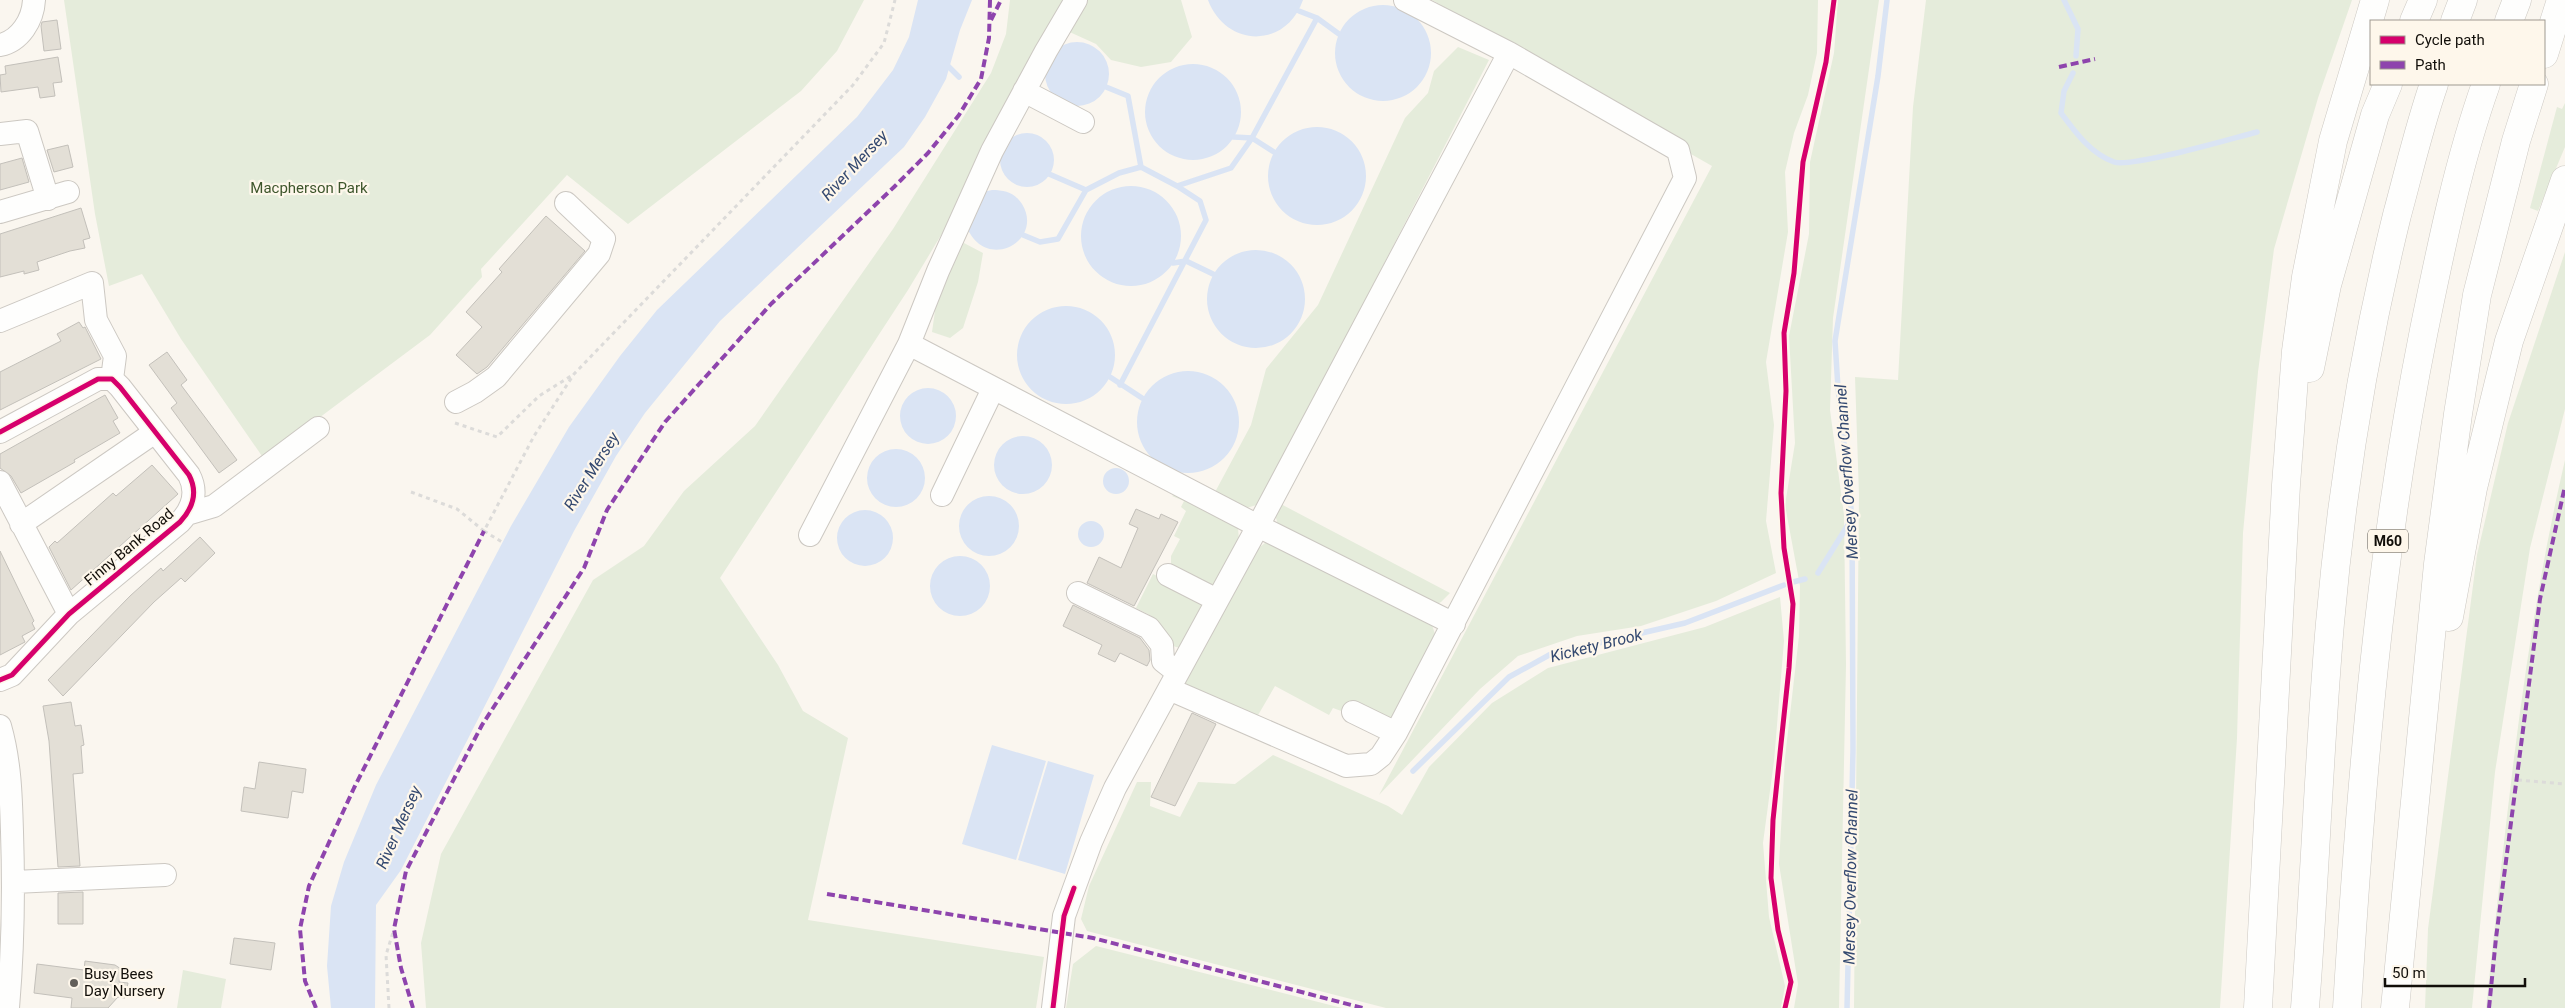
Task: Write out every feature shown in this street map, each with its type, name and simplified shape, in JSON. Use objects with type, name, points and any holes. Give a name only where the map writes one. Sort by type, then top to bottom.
[{"type":"highway","points":[[2258,1008],[2286,484],[2296,351],[2306,277],[2333,141],[2374,0]]},
{"type":"highway","points":[[2414,20],[2423,0]]},
{"type":"highway","points":[[2455,20],[2463,0]]},
{"type":"highway","points":[[2509,20],[2517,0]]},
{"type":"highway","points":[[2545,51],[2561,0]]},
{"type":"highway","points":[[2286,484],[2327,285],[2375,115],[2388,85]]},
{"type":"highway","points":[[2306,1008],[2321,744],[2342,514],[2355,419],[2385,263],[2422,118],[2434,85]]},
{"type":"highway","name":"M60","points":[[2347,1008],[2356,852],[2370,682],[2388,535],[2406,417],[2435,274],[2471,126],[2486,85]]},
{"type":"highway","points":[[2395,1008],[2438,564],[2458,414],[2478,295],[2516,141],[2534,85]]},
{"type":"highway","points":[[2400,958],[2449,615],[2474,488],[2509,341],[2565,180]]},
{"type":"street","points":[[0,45],[17,36],[26,27],[34,8],[34,0]]},
{"type":"street","points":[[810,535],[909,344],[938,271],[988,159],[1024,90],[1076,0]]},
{"type":"street","points":[[1078,593],[1149,628],[1162,645],[1163,661],[1173,680],[1346,766],[1370,764],[1381,756],[1396,733],[1685,178],[1678,150],[1509,53],[1405,0]]},
{"type":"street","points":[[1053,1008],[1064,916],[1091,842],[1115,788],[1258,526],[1509,53]]},
{"type":"street","points":[[1024,90],[1083,122]]},
{"type":"street","points":[[0,134],[27,131],[58,195],[0,212]]},
{"type":"street","points":[[453,412],[475,392],[496,377],[599,254],[604,239],[566,202]]},
{"type":"street","points":[[0,321],[92,283],[96,320],[115,356],[105,379],[0,432]]},
{"type":"street","points":[[909,344],[1258,526],[1454,624]]},
{"type":"street","name":"Finny Bank Road","points":[[0,680],[12,674],[69,614],[187,514],[192,502],[193,483],[155,432],[105,379]]},
{"type":"street","points":[[942,496],[993,389]]},
{"type":"street","points":[[187,514],[214,506],[318,428]]},
{"type":"street","points":[[21,524],[155,432]]},
{"type":"street","points":[[0,482],[69,614]]},
{"type":"street","points":[[1168,575],[1217,600]]},
{"type":"street","points":[[1353,712],[1396,733]]},
{"type":"street","points":[[0,726],[10,779],[14,882],[6,966],[8,1008]]},
{"type":"street","points":[[14,882],[165,875]]},
{"type":"path","points":[[484,531],[534,436],[574,374],[853,85],[884,43],[895,0]]},
{"type":"path","points":[[453,412],[497,437],[539,396],[574,374]]},
{"type":"path","points":[[412,492],[457,509],[484,531],[502,542]]},
{"type":"path","points":[[2518,780],[2565,784]]},
{"type":"path","points":[[389,1008],[386,955],[394,928]]},
{"type":"green space","name":"Macpherson Park","points":[[64,0],[864,0],[837,51],[801,91],[628,224],[567,175],[481,269],[482,277],[430,335],[264,459],[181,339],[142,274],[109,286],[95,214]]},
{"type":"green space","points":[[1010,0],[1071,0],[964,197],[908,290],[720,578],[778,665],[803,711],[848,738],[808,920],[1044,957],[1036,1008],[426,1008],[421,943],[441,854],[593,580],[644,546],[684,491],[755,426],[893,229],[991,73],[1006,34]]},
{"type":"green space","points":[[1080,0],[1181,0],[1192,37],[1171,62],[1141,67],[1111,60],[1096,44],[1063,29]]},
{"type":"green space","points":[[1432,0],[1818,0],[1817,53],[1808,95],[1794,133],[1785,172],[1788,232],[1766,362],[1774,425],[1766,521],[1776,573],[1716,601],[1641,626],[1577,636],[1518,656],[1480,689],[1379,795],[1712,166],[1500,45],[1493,35]]},
{"type":"green space","points":[[1838,0],[1879,0],[1833,318],[1830,410],[1844,515],[1846,665],[1839,1008],[1794,1008],[1798,984],[1779,864],[1785,758],[1799,636],[1800,586],[1785,505],[1795,443],[1789,336],[1809,234],[1810,162],[1834,53]]},
{"type":"green space","points":[[1926,0],[2352,0],[2318,98],[2274,249],[2258,372],[2243,533],[2237,738],[2220,1008],[1854,1008],[1859,495],[1855,377],[1898,380],[1913,107]]},
{"type":"green space","points":[[1458,47],[1489,60],[1260,504],[1243,509],[1214,494],[1251,425],[1266,369],[1318,305],[1405,118],[1428,93],[1434,71]]},
{"type":"green space","points":[[2565,103],[2565,147],[2538,211],[2530,208],[2557,107],[2562,109]]},
{"type":"green space","points":[[962,242],[983,253],[978,282],[963,328],[950,338],[932,332],[936,304]]},
{"type":"green space","points":[[2565,252],[2565,409],[2530,548],[2495,772],[2472,1008],[2425,1008],[2428,929],[2477,555],[2508,423]]},
{"type":"green space","points":[[2565,460],[2565,1008],[2486,1008],[2517,732],[2550,528]]},
{"type":"green space","points":[[1181,490],[1238,528],[1239,540],[1213,585],[1206,587],[1171,565],[1171,556],[1180,539],[1174,536],[1186,511],[1181,507],[1184,501],[1172,496]]},
{"type":"green space","points":[[1277,502],[1450,593],[1441,602],[1429,608],[1278,525],[1274,511]]},
{"type":"green space","points":[[1265,543],[1278,544],[1431,622],[1437,640],[1389,722],[1351,701],[1344,712],[1333,708],[1329,715],[1275,686],[1254,722],[1182,688],[1252,553]]},
{"type":"green space","points":[[1153,574],[1190,594],[1201,604],[1202,614],[1182,648],[1170,644],[1153,618],[1136,608]]},
{"type":"green space","points":[[1780,597],[1784,641],[1774,761],[1763,843],[1769,917],[1785,986],[1781,1008],[1386,1008],[1087,931],[1081,919],[1089,886],[1137,782],[1151,782],[1150,806],[1180,817],[1198,782],[1235,784],[1273,755],[1388,806],[1402,815],[1429,767],[1492,703],[1548,668],[1705,627]]},
{"type":"green space","points":[[1096,946],[1342,1008],[1066,1008],[1073,964]]},
{"type":"green space","points":[[183,970],[226,979],[221,1008],[177,1008]]},
{"type":"water","name":"River Mersey","points":[[918,0],[972,0],[960,30],[946,79],[925,117],[904,147],[720,321],[645,413],[616,456],[574,531],[401,870],[376,905],[375,1008],[331,1008],[327,966],[331,906],[344,862],[376,785],[511,526],[569,427],[620,356],[657,310],[857,117],[893,70],[909,37]]},
{"type":"water","points":[[1208,0],[1303,0],[1295,16],[1284,27],[1270,34],[1256,36],[1241,34],[1228,27],[1217,16]]},
{"type":"water","points":[[1383,5],[1401,9],[1417,19],[1427,35],[1431,53],[1427,71],[1417,87],[1401,97],[1383,101],[1365,97],[1349,87],[1339,71],[1335,53],[1339,35],[1349,19],[1365,9]]},
{"type":"water","points":[[1077,42],[1095,48],[1103,56],[1109,74],[1103,92],[1095,100],[1077,106],[1059,100],[1051,92],[1045,74],[1051,56],[1059,48]]},
{"type":"water","points":[[1193,64],[1211,67],[1227,78],[1238,94],[1241,112],[1238,130],[1227,146],[1211,157],[1193,160],[1175,157],[1159,146],[1148,130],[1145,112],[1148,94],[1159,78],[1175,67]]},
{"type":"water","points":[[1317,127],[1336,131],[1352,141],[1362,157],[1366,176],[1362,195],[1352,211],[1336,221],[1317,225],[1298,221],[1282,211],[1272,195],[1268,176],[1272,157],[1282,141],[1298,131]]},
{"type":"water","points":[[1027,133],[1037,135],[1046,141],[1052,150],[1054,160],[1052,170],[1046,179],[1037,185],[1027,187],[1017,185],[1008,179],[1002,170],[1000,160],[1002,150],[1008,141],[1017,135]]},
{"type":"water","points":[[1131,186],[1150,190],[1166,201],[1177,217],[1181,236],[1177,255],[1166,271],[1150,282],[1131,286],[1112,282],[1096,271],[1085,255],[1081,236],[1085,217],[1096,201],[1112,190]]},
{"type":"water","points":[[992,190],[1005,192],[1016,197],[1022,204],[1027,218],[1025,230],[1019,240],[1009,247],[998,250],[986,248],[975,240],[966,225],[983,192]]},
{"type":"water","points":[[1256,250],[1275,254],[1291,264],[1301,280],[1305,299],[1301,318],[1291,334],[1275,344],[1256,348],[1237,344],[1221,334],[1211,318],[1207,299],[1211,280],[1221,264],[1237,254]]},
{"type":"water","points":[[1066,306],[1085,310],[1101,320],[1111,336],[1115,355],[1111,374],[1101,390],[1085,400],[1066,404],[1047,400],[1031,390],[1021,374],[1017,355],[1021,336],[1031,320],[1047,310]]},
{"type":"water","points":[[1188,371],[1208,375],[1224,386],[1235,402],[1239,422],[1235,442],[1224,458],[1208,469],[1188,473],[1168,469],[1152,458],[1141,442],[1137,422],[1141,402],[1152,386],[1168,375]]},
{"type":"water","points":[[922,388],[934,388],[944,392],[952,400],[956,416],[952,432],[944,440],[934,444],[922,444],[912,440],[904,432],[900,422],[900,410],[904,400],[912,392]]},
{"type":"water","points":[[1023,436],[1034,438],[1047,449],[1052,465],[1050,476],[1039,489],[1023,494],[1012,492],[999,481],[994,465],[996,454],[1007,441]]},
{"type":"water","points":[[896,449],[907,451],[920,462],[925,478],[923,489],[912,502],[896,507],[885,505],[872,494],[867,478],[869,467],[880,454]]},
{"type":"water","points":[[1116,468],[1125,472],[1129,481],[1125,490],[1116,494],[1107,490],[1103,481],[1107,472]]},
{"type":"water","points":[[989,496],[1006,501],[1014,509],[1019,526],[1014,543],[1006,551],[989,556],[972,551],[964,543],[959,526],[964,509],[972,501]]},
{"type":"water","points":[[859,510],[871,510],[881,514],[889,522],[893,538],[889,554],[881,562],[871,566],[859,566],[849,562],[841,554],[837,544],[837,532],[841,522],[849,514]]},
{"type":"water","points":[[1091,521],[1100,525],[1104,534],[1100,543],[1091,547],[1082,543],[1078,534],[1082,525]]},
{"type":"water","points":[[960,556],[977,561],[985,569],[990,586],[985,603],[977,611],[960,616],[943,611],[935,603],[930,586],[935,569],[943,561]]},
{"type":"water","points":[[992,745],[1046,761],[1016,860],[962,844]]},
{"type":"water","points":[[1048,761],[1094,775],[1065,874],[1018,860]]},
{"type":"building","points":[[57,20],[61,49],[44,51],[42,22]]},
{"type":"building","points":[[58,57],[62,82],[53,83],[55,96],[40,98],[38,87],[1,92],[0,75],[6,74],[5,66]]},
{"type":"building","points":[[68,145],[73,167],[54,172],[47,150]]},
{"type":"building","points":[[22,158],[29,182],[0,190],[0,164]]},
{"type":"building","points":[[81,208],[90,238],[83,240],[85,248],[37,262],[39,270],[24,274],[24,271],[0,277],[0,234]]},
{"type":"building","points":[[546,216],[585,251],[487,367],[477,374],[456,355],[482,327],[466,312],[502,272],[499,269]]},
{"type":"building","points":[[79,322],[83,328],[85,327],[101,359],[0,410],[0,372],[61,341],[57,334]]},
{"type":"building","points":[[167,352],[187,380],[181,385],[237,460],[219,473],[171,408],[177,403],[149,365]]},
{"type":"building","points":[[105,395],[118,418],[113,421],[120,433],[21,493],[11,476],[0,468],[0,454]]},
{"type":"building","points":[[152,465],[178,494],[71,590],[49,547],[55,541],[57,543],[113,493],[116,496]]},
{"type":"building","points":[[1136,509],[1159,519],[1161,514],[1178,522],[1134,606],[1087,583],[1099,557],[1121,568],[1138,528],[1129,524]]},
{"type":"building","points":[[200,537],[215,553],[185,582],[181,578],[154,602],[63,696],[48,680],[130,596],[161,568],[163,571]]},
{"type":"building","points":[[0,551],[34,621],[32,623],[35,629],[22,636],[25,642],[0,655]]},
{"type":"building","points":[[1073,605],[1140,638],[1149,650],[1150,660],[1147,666],[1120,653],[1115,662],[1098,654],[1102,645],[1063,626]]},
{"type":"building","points":[[71,702],[75,726],[81,725],[84,745],[81,746],[83,773],[73,774],[80,866],[58,867],[49,741],[43,706]]},
{"type":"building","points":[[1192,713],[1216,724],[1175,806],[1151,797]]},
{"type":"building","points":[[259,762],[306,769],[303,793],[292,791],[288,818],[241,811],[244,787],[255,789]]},
{"type":"building","points":[[83,892],[83,924],[58,924],[58,893]]},
{"type":"building","points":[[234,938],[275,943],[271,970],[230,964]]},
{"type":"building","points":[[85,961],[115,965],[121,969],[119,982],[128,983],[125,998],[118,997],[108,1008],[71,1008],[72,998],[34,993],[37,964],[84,970]]},
{"type":"waterway","name":"Mersey Overflow Channel","points":[[1847,1008],[1853,750],[1852,518],[1838,388],[1835,341],[1878,76],[1887,0]]},
{"type":"waterway","points":[[2064,0],[2078,29],[2076,56]]},
{"type":"waterway","points":[[1299,11],[1317,18],[1339,34]]},
{"type":"waterway","points":[[1106,87],[1128,96],[1141,167],[1177,186],[1231,168],[1252,138],[1317,18]]},
{"type":"waterway","points":[[945,63],[959,77]]},
{"type":"waterway","points":[[2073,73],[2064,91],[2061,113],[2091,148],[2114,162],[2124,163],[2161,157],[2257,132]]},
{"type":"waterway","points":[[1234,137],[1252,138],[1274,152]]},
{"type":"waterway","points":[[1049,174],[1086,190],[1119,173],[1141,167]]},
{"type":"waterway","points":[[1120,385],[1206,220],[1200,201],[1177,186]]},
{"type":"waterway","points":[[1023,235],[1040,242],[1058,239],[1086,190]]},
{"type":"waterway","points":[[1173,263],[1186,261],[1213,274]]},
{"type":"waterway","points":[[1110,377],[1142,398]]},
{"type":"waterway","name":"Kickety Brook","points":[[1818,573],[1851,520]]},
{"type":"waterway","name":"Kickety Brook","points":[[1793,582],[1805,579]]},
{"type":"waterway","name":"Kickety Brook","points":[[1413,771],[1509,677],[1551,654],[1685,623],[1784,585]]},
{"type":"marked path","points":[[413,1008],[401,968],[394,929],[406,871],[482,725],[584,568],[607,510],[665,422],[771,304],[928,153],[959,115],[981,79],[989,38],[990,0]]},
{"type":"marked path","points":[[991,20],[1001,0]]},
{"type":"marked path","points":[[2059,67],[2095,59]]},
{"type":"marked path","points":[[2489,1008],[2496,938],[2540,599],[2565,486]]},
{"type":"marked path","points":[[316,1008],[305,981],[300,929],[309,886],[354,788],[484,531]]},
{"type":"marked path","points":[[827,894],[1093,938],[1363,1008]]},
{"type":"cycle path","points":[[1785,1008],[1791,982],[1778,930],[1771,878],[1773,820],[1789,668],[1793,604],[1784,548],[1781,493],[1786,391],[1784,333],[1794,273],[1803,162],[1826,62],[1834,0]]},
{"type":"cycle path","points":[[0,432],[98,379],[112,379],[189,475],[194,494],[191,505],[180,522],[69,614],[12,675],[0,680]]},
{"type":"cycle path","points":[[1053,1008],[1064,916],[1074,888]]},
{"type":"place","name":"Busy Bees Day Nursery","points":[[74,983]]}]
